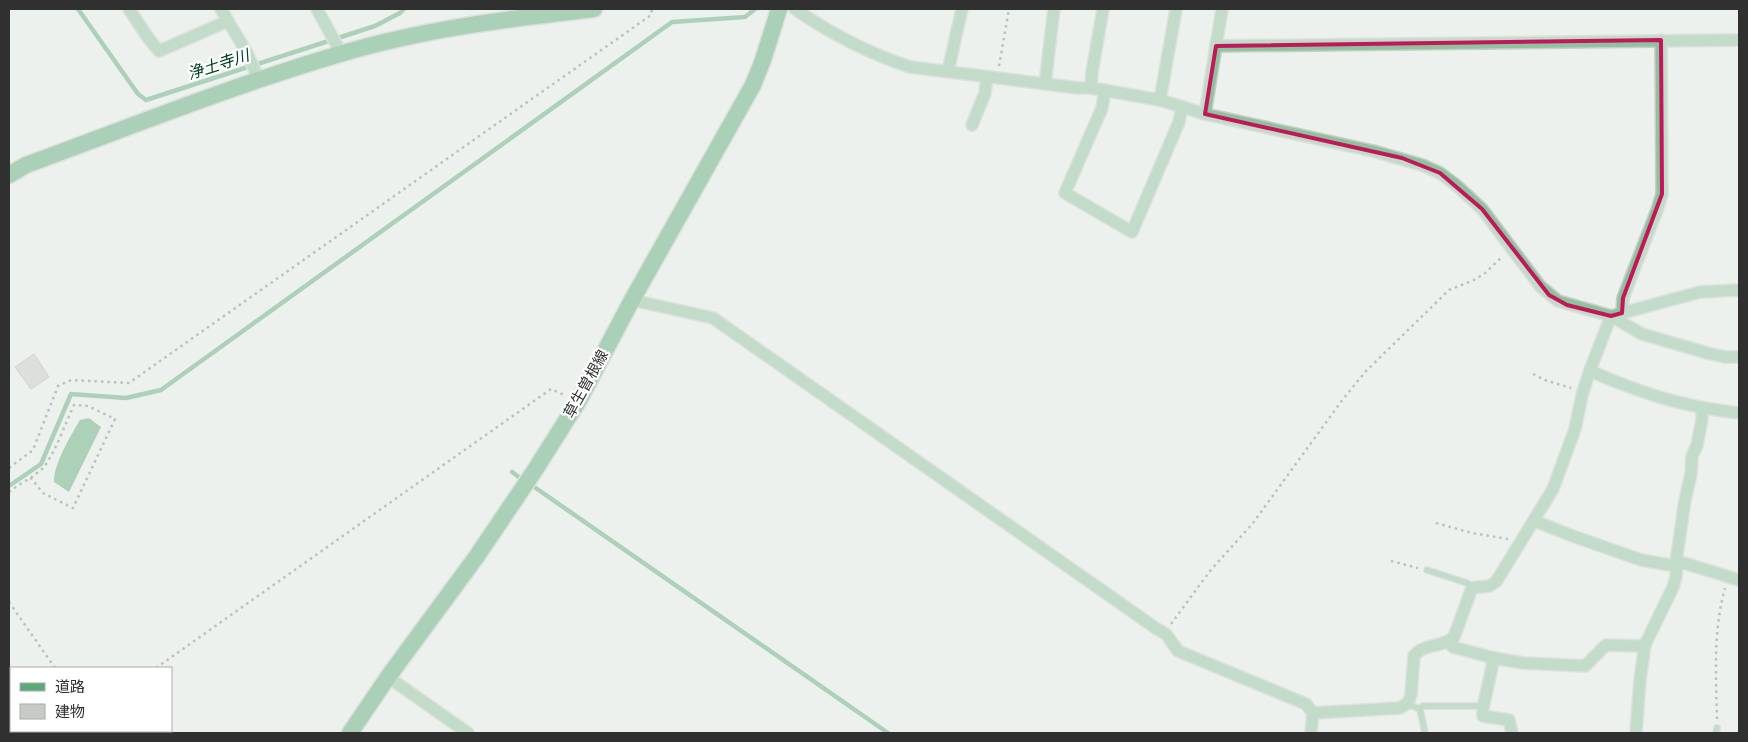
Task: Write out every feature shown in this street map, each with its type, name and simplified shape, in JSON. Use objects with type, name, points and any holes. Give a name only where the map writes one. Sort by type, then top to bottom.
[{"type":"main road","points":[[9,175],[26,165],[259,80],[341,53],[410,36],[478,23],[594,9]]},
{"type":"main road","name":"草生曽根線","points":[[350,733],[388,677],[477,556],[578,402],[632,300],[753,85],[779,9]]},
{"type":"street","points":[[129,9],[149,39],[159,50],[228,21]]},
{"type":"street","points":[[221,9],[247,53],[259,80]]},
{"type":"street","points":[[317,9],[341,53]]},
{"type":"street","points":[[795,9],[848,42],[883,58],[910,67],[1091,88],[1160,100],[1205,114],[1402,158],[1440,172],[1482,209],[1540,286],[1558,301],[1616,315],[1700,292],[1739,290]]},
{"type":"street","points":[[948,71],[962,9]]},
{"type":"street","points":[[1045,84],[1054,9]]},
{"type":"street","points":[[1091,88],[1103,9]]},
{"type":"street","points":[[1160,100],[1176,9]]},
{"type":"street","points":[[1205,114],[1222,9]]},
{"type":"street","points":[[1313,713],[1400,708],[1407,704],[1411,695],[1414,656],[1420,650],[1449,642],[1454,637],[1472,588],[1489,586],[1496,582],[1556,480],[1575,429],[1582,395],[1590,370],[1623,298],[1662,194],[1661,40]]},
{"type":"street","points":[[1216,46],[1739,40]]},
{"type":"street","points":[[972,125],[992,77]]},
{"type":"street","points":[[1105,90],[1102,108],[1065,192],[1132,232],[1179,122],[1182,107]]},
{"type":"street","points":[[632,300],[713,318],[1166,634],[1178,651],[1306,704],[1313,713],[1311,733]]},
{"type":"street","points":[[1616,315],[1628,326],[1656,338],[1707,353],[1725,357],[1739,357]]},
{"type":"street","points":[[1590,370],[1634,390],[1680,404],[1702,409],[1739,413]]},
{"type":"street","points":[[1636,733],[1645,645],[1676,577],[1685,500],[1691,474],[1692,456],[1697,445],[1702,419],[1702,409]]},
{"type":"street","points":[[1534,520],[1640,560],[1676,566],[1684,563],[1734,578]]},
{"type":"street","points":[[1449,642],[1453,647],[1494,658],[1523,663],[1585,666],[1606,644],[1645,645]]},
{"type":"street","points":[[1494,658],[1482,716],[1509,720],[1512,733]]},
{"type":"street","points":[[388,677],[468,733]]},
{"type":"lane","points":[[1427,570],[1466,583],[1472,588]]},
{"type":"lane","points":[[1407,704],[1420,709]]},
{"type":"lane","points":[[1420,709],[1423,706],[1475,706],[1483,708]]},
{"type":"lane","points":[[1420,709],[1425,733]]},
{"type":"path","points":[[9,468],[33,450],[58,386],[71,380],[129,383],[651,15],[652,9]]},
{"type":"path","points":[[992,77],[1009,9]]},
{"type":"path","points":[[1166,634],[1171,623],[1210,571],[1254,523],[1343,399],[1366,371],[1449,290],[1484,274],[1512,248]]},
{"type":"path","points":[[1533,374],[1545,380],[1568,386],[1582,395]]},
{"type":"path","points":[[157,667],[551,389]]},
{"type":"path","points":[[9,492],[30,477],[41,470],[48,462],[74,405],[88,406],[115,419],[73,508],[43,493],[30,477]]},
{"type":"path","points":[[1436,523],[1472,533],[1521,542]]},
{"type":"path","points":[[1391,561],[1427,570]]},
{"type":"path","points":[[1716,731],[1715,649],[1718,622],[1734,578]]},
{"type":"path","points":[[9,602],[54,667]]},
{"type":"highlighted area","points":[[1661,40],[1662,194],[1623,298],[1622,313],[1611,316],[1567,305],[1549,295],[1482,209],[1440,173],[1402,158],[1205,114],[1216,46]]},
{"type":"shaded area","points":[[89,418],[101,427],[69,492],[54,482],[56,467],[80,420]]},
{"type":"building","points":[[34,354],[49,377],[31,389],[15,367]]},
{"type":"waterway","name":"浄土寺川","points":[[78,9],[138,94],[146,100],[375,26],[404,9]]},
{"type":"waterway","points":[[9,486],[41,464],[71,394],[126,398],[161,390],[672,22],[745,17],[755,9]]},
{"type":"waterway","points":[[512,472],[523,480]]},
{"type":"waterway","points":[[530,484],[888,733]]}]
